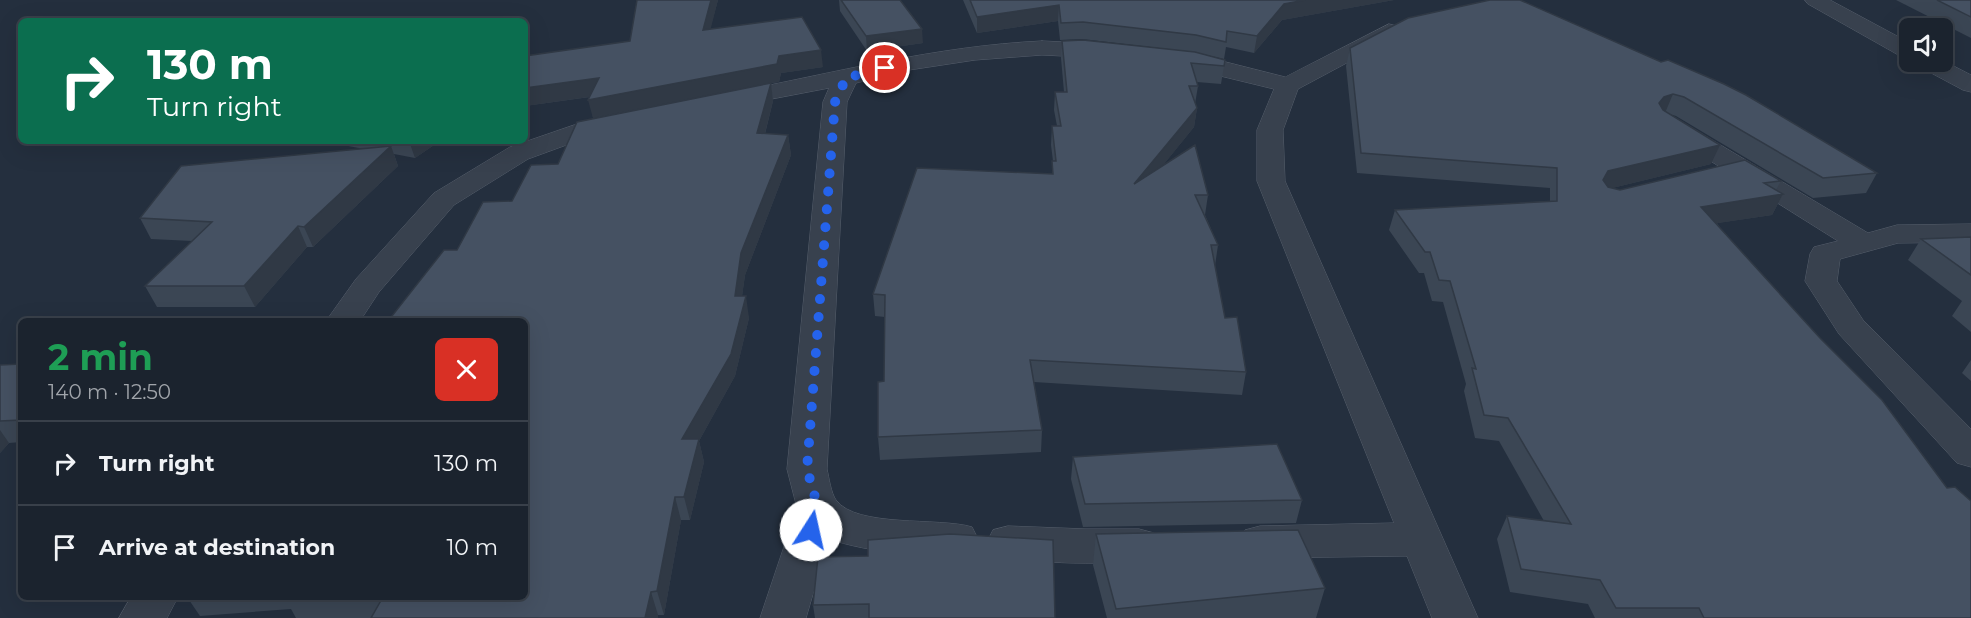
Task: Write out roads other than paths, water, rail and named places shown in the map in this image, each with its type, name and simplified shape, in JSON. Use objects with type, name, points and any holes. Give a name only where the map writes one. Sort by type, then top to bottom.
[{"type":"street","points":[[1815,0],[1899,46]]},
{"type":"street","points":[[1407,25],[1356,48],[1288,86],[1270,130],[1271,182],[1455,618]]},
{"type":"street","points":[[707,104],[977,52],[1082,48],[1194,61],[1288,86]]},
{"type":"street","points":[[1947,72],[1971,85]]},
{"type":"street","points":[[783,618],[818,508],[807,469],[835,102],[846,78]]},
{"type":"street","points":[[346,318],[367,286],[444,198],[519,153],[583,130],[639,118]]},
{"type":"street","points":[[1666,123],[1863,243]]},
{"type":"street","points":[[1708,176],[1740,168]]},
{"type":"street","points":[[1971,233],[1897,234],[1825,254],[1821,280],[1851,327],[1971,453]]},
{"type":"street","points":[[818,508],[840,527],[884,535],[1086,546],[1169,544]]},
{"type":"street","points":[[1229,543],[1420,539]]},
{"type":"street","points":[[142,618],[154,600]]}]
